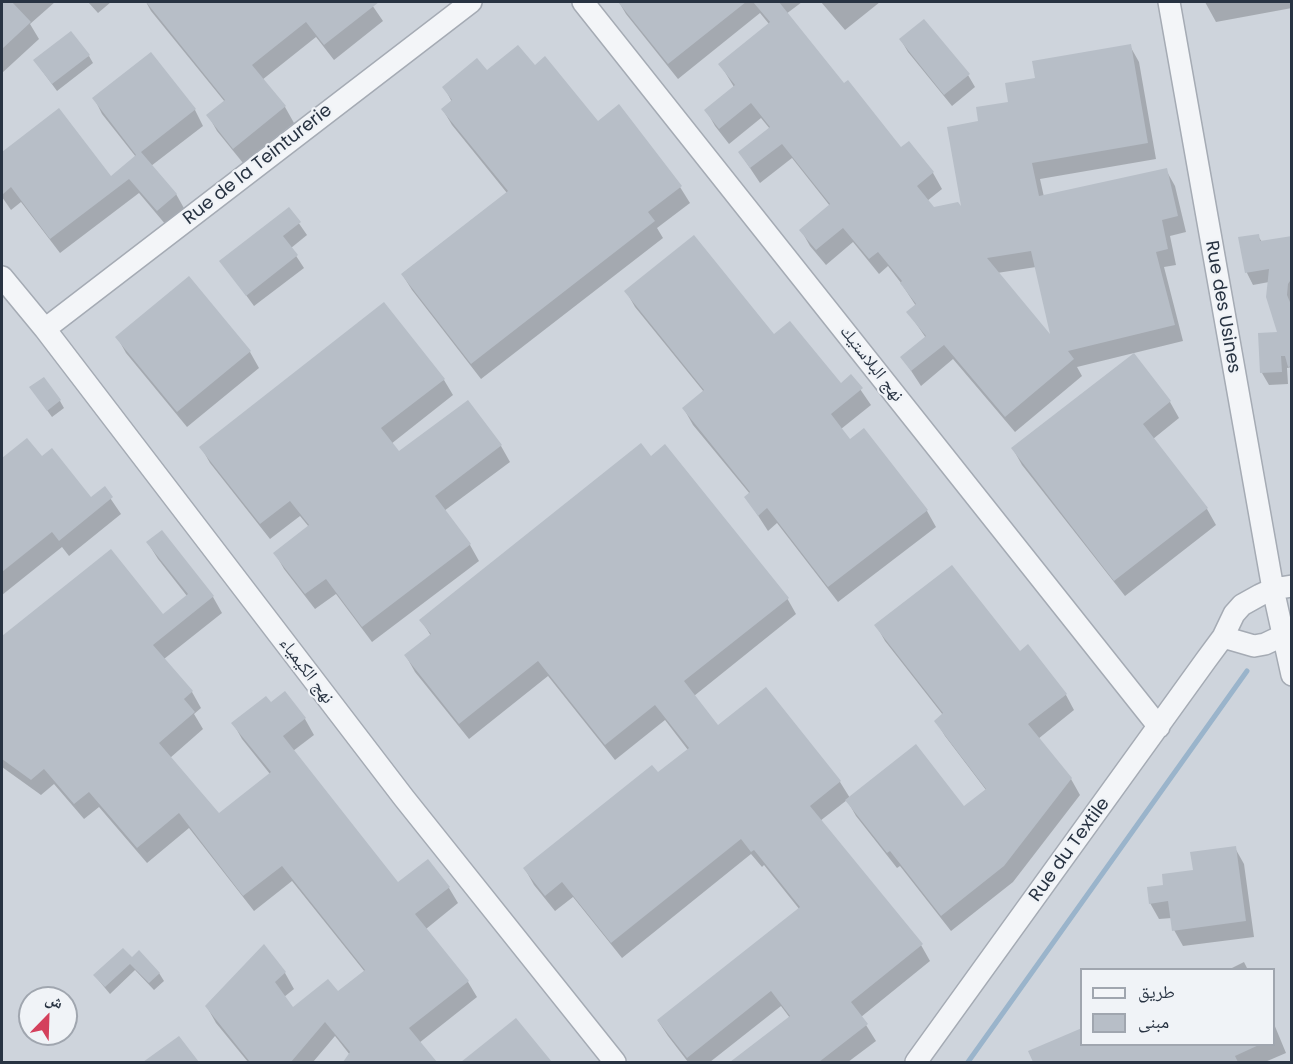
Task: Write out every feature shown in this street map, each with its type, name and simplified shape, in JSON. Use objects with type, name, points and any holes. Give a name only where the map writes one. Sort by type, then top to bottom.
[{"type":"street","name":"Rue de la Teinturerie","points":[[45,329],[471,2]]},
{"type":"street","name":"نهج البلاستيك","points":[[583,2],[1159,727]]},
{"type":"street","name":"Rue des Usines","points":[[1169,2],[1282,588],[1279,612],[1291,674]]},
{"type":"street","name":"نهج الكيمياء","points":[[2,277],[45,329],[404,798],[615,1062]]},
{"type":"street","name":"Rue du Textile","points":[[916,1062],[1159,727],[1222,637],[1234,614],[1242,605],[1282,588]]},
{"type":"street","points":[[1222,637],[1254,646],[1265,644],[1284,635]]},
{"type":"shaded area","points":[[2,2],[1291,2],[1291,1062],[2,1062]]},
{"type":"building","points":[[2,2],[12,2],[31,22],[2,49]]},
{"type":"building","points":[[146,2],[379,2],[324,45],[306,22],[252,65],[286,106],[233,149],[206,115],[225,100]]},
{"type":"building","points":[[618,2],[746,2],[668,64]]},
{"type":"building","points":[[753,2],[779,2],[844,83],[848,80],[901,147],[909,141],[934,172],[917,186],[934,207],[958,202],[961,206],[947,127],[978,121],[976,107],[1008,102],[1005,83],[1035,78],[1032,61],[1131,44],[1148,143],[1032,163],[1039,196],[1167,168],[1178,216],[1162,220],[1168,249],[1156,252],[1175,325],[1068,351],[1074,359],[1005,417],[944,345],[911,371],[900,357],[926,336],[906,312],[916,304],[900,283],[902,281],[878,252],[869,259],[843,228],[816,250],[799,230],[830,204],[782,144],[750,168],[738,152],[770,127],[751,103],[719,129],[704,110],[735,85],[718,64],[770,22]],"holes":[[[1031,251],[1050,334],[987,258]]]},
{"type":"building","points":[[924,19],[970,74],[944,95],[899,39]]},
{"type":"building","points":[[71,31],[90,55],[52,84],[33,60]]},
{"type":"building","points":[[518,45],[535,65],[545,56],[598,121],[619,104],[682,186],[648,212],[655,221],[471,364],[401,274],[508,191],[441,109],[452,100],[442,87],[477,58],[487,70]]},
{"type":"building","points":[[151,52],[196,109],[141,152],[177,194],[157,211],[129,179],[50,239],[11,187],[2,195],[2,152],[59,108],[111,176],[136,155],[92,98]]},
{"type":"building","points":[[289,207],[301,222],[283,236],[298,255],[246,296],[219,261]]},
{"type":"building","points":[[1259,234],[1260,241],[1292,236],[1292,278],[1288,284],[1287,295],[1292,307],[1292,366],[1288,367],[1285,356],[1281,356],[1282,372],[1260,373],[1258,333],[1277,332],[1266,297],[1269,269],[1245,273],[1238,237]]},
{"type":"building","points":[[694,235],[774,334],[790,321],[841,383],[851,374],[863,388],[831,414],[850,439],[864,428],[928,510],[828,587],[767,508],[758,516],[744,497],[750,492],[682,408],[704,390],[624,291]]},
{"type":"building","points":[[189,276],[251,351],[177,412],[115,337]]},
{"type":"building","points":[[384,302],[445,379],[381,428],[399,451],[468,400],[502,445],[435,496],[471,544],[362,627],[326,579],[305,594],[273,553],[309,525],[290,501],[260,524],[199,447]]},
{"type":"building","points":[[1134,353],[1171,401],[1143,424],[1208,508],[1114,581],[1011,448]]},
{"type":"building","points":[[44,377],[61,400],[47,411],[29,387]]},
{"type":"building","points":[[27,438],[42,456],[52,448],[91,497],[105,486],[113,497],[59,541],[52,532],[2,572],[2,458]]},
{"type":"building","points":[[641,443],[651,456],[665,444],[789,598],[684,681],[718,725],[766,687],[841,781],[810,806],[923,944],[851,1002],[868,1024],[819,1062],[730,1062],[790,1016],[771,991],[687,1058],[657,1020],[800,907],[754,850],[751,852],[741,839],[611,943],[562,882],[545,896],[523,868],[652,765],[658,772],[689,748],[655,705],[605,745],[538,661],[459,724],[404,655],[431,634],[419,620]]},
{"type":"building","points":[[162,530],[214,596],[153,645],[193,691],[184,699],[195,712],[159,743],[219,813],[271,772],[231,723],[266,696],[271,702],[285,691],[306,718],[283,736],[398,882],[428,859],[450,887],[415,914],[469,981],[409,1028],[437,1062],[343,1062],[350,1052],[325,1022],[291,1062],[250,1062],[205,1006],[264,944],[286,972],[275,982],[293,1007],[328,979],[338,991],[365,970],[282,866],[243,896],[179,813],[137,848],[89,792],[74,804],[44,769],[31,780],[2,759],[2,636],[111,549],[163,614],[188,594],[146,542]]},
{"type":"building","points":[[952,565],[1020,651],[1028,644],[1067,694],[1028,724],[1072,778],[1004,866],[941,916],[890,851],[887,853],[845,800],[916,744],[964,806],[986,789],[934,721],[943,713],[874,625]]},
{"type":"building","points":[[1236,846],[1246,921],[1172,931],[1168,901],[1149,904],[1147,887],[1163,885],[1162,874],[1193,870],[1190,852]]},
{"type":"building","points":[[123,948],[132,957],[139,950],[160,973],[149,983],[130,964],[105,987],[93,975]]},
{"type":"building","points":[[516,1018],[552,1062],[461,1062]]},
{"type":"building","points":[[1080,1029],[1080,1046],[1257,1046],[1235,1056],[1238,1062],[1033,1062],[1028,1051]]},
{"type":"building","points":[[179,1036],[199,1062],[143,1062]]},
{"type":"waterway","points":[[968,1062],[1247,671]]}]
